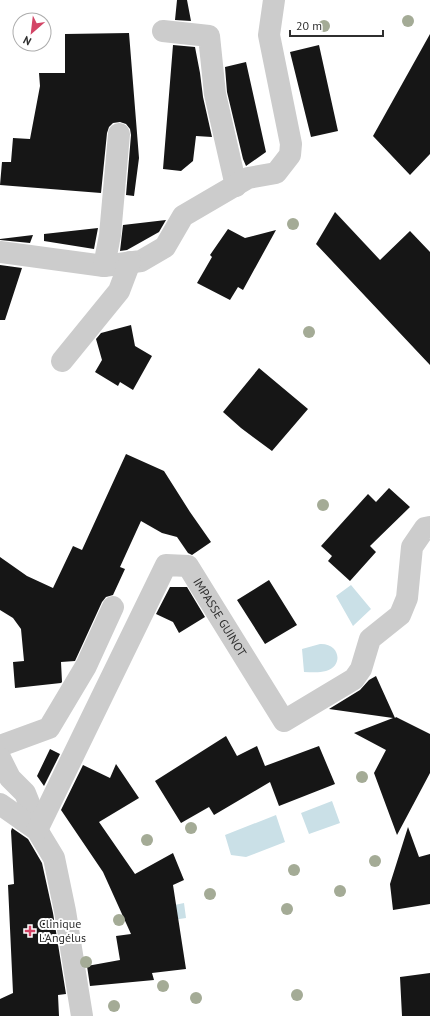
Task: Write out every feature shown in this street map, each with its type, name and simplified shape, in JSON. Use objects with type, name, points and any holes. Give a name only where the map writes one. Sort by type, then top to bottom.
[{"type":"street","points":[[0,252],[104,266],[141,261],[165,248],[183,216],[248,178],[276,173],[290,154],[291,144],[269,35],[274,0]]},
{"type":"street","points":[[163,31],[208,36],[215,94],[231,189]]},
{"type":"street","points":[[104,266],[110,235],[119,134]]},
{"type":"street","points":[[62,361],[119,291],[130,262]]},
{"type":"street","name":"IMPASSE GUINOT","points":[[30,825],[166,565],[188,566],[284,721],[354,679],[361,669],[370,639],[400,615],[407,598],[412,547],[428,528]]},
{"type":"street","points":[[0,746],[49,728],[86,666],[113,607]]},
{"type":"street","points":[[0,758],[10,778],[25,793],[29,803],[30,825]]},
{"type":"street","points":[[0,804],[30,825],[54,858],[65,911],[82,1016]]},
{"type":"water","points":[[351,585],[371,609],[353,626],[336,596]]},
{"type":"water","points":[[320,644],[332,647],[335,651],[337,660],[335,665],[326,671],[304,672],[302,649]]},
{"type":"water","points":[[332,801],[340,823],[309,834],[301,813]]},
{"type":"water","points":[[276,815],[285,842],[246,857],[231,855],[225,835]]},
{"type":"water","points":[[184,903],[186,918],[153,923],[151,910]]},
{"type":"building","points":[[177,0],[187,0],[191,21],[175,20]]},
{"type":"building","points":[[129,33],[139,158],[134,196],[126,195],[131,135],[130,129],[126,124],[120,122],[113,123],[109,127],[107,133],[101,193],[0,185],[2,162],[11,162],[13,138],[30,139],[40,86],[39,73],[65,73],[65,34]]},
{"type":"building","points":[[430,34],[430,154],[410,175],[373,136]]},
{"type":"building","points":[[173,45],[195,47],[203,97],[212,137],[196,136],[193,161],[181,171],[163,169]]},
{"type":"building","points":[[319,45],[338,131],[311,137],[290,52]]},
{"type":"building","points":[[246,62],[266,152],[246,166],[227,92],[225,67]]},
{"type":"building","points":[[335,212],[380,260],[410,231],[430,252],[430,365],[316,244]]},
{"type":"building","points":[[166,220],[159,232],[127,250],[120,251],[123,225]]},
{"type":"building","points":[[98,228],[94,249],[44,241],[44,234]]},
{"type":"building","points":[[228,229],[245,238],[276,230],[243,290],[238,287],[230,300],[197,283],[212,257],[210,255]]},
{"type":"building","points":[[33,235],[30,243],[0,240],[0,239]]},
{"type":"building","points":[[0,265],[22,268],[5,320],[0,320]]},
{"type":"building","points":[[131,325],[135,346],[152,356],[133,390],[120,382],[118,386],[95,372],[102,360],[96,339],[101,333]]},
{"type":"building","points":[[259,368],[308,409],[272,451],[241,428],[223,412]]},
{"type":"building","points":[[126,454],[164,471],[211,542],[192,555],[188,553],[177,537],[162,533],[141,521],[120,567],[125,569],[113,595],[106,597],[102,602],[75,661],[61,662],[62,682],[15,688],[13,662],[24,661],[21,629],[13,618],[0,610],[0,557],[27,576],[53,588],[73,546],[82,550]]},
{"type":"building","points":[[389,488],[410,507],[370,546],[376,552],[350,581],[328,561],[332,556],[321,546],[368,494],[376,502]]},
{"type":"building","points":[[269,580],[297,625],[265,644],[237,600]]},
{"type":"building","points":[[170,587],[187,587],[205,617],[179,633],[173,622],[156,614]]},
{"type":"building","points":[[376,676],[395,718],[396,717],[430,734],[430,773],[397,835],[374,773],[386,750],[354,733],[393,718],[329,709],[360,690],[369,680]]},
{"type":"building","points":[[226,736],[237,756],[257,746],[265,766],[319,746],[335,784],[279,806],[270,782],[214,815],[209,807],[181,823],[155,781]]},
{"type":"building","points":[[50,749],[60,754],[44,786],[37,776]]},
{"type":"building","points":[[116,764],[139,798],[99,822],[135,874],[173,853],[184,880],[173,885],[186,969],[152,973],[154,980],[90,986],[87,966],[120,960],[116,936],[131,934],[103,872],[61,810],[83,765],[110,778]]},
{"type":"building","points":[[408,827],[419,857],[430,854],[430,904],[393,910],[390,884]]},
{"type":"building","name":"Clinique L'Angélus","points":[[12,828],[28,839],[42,863],[53,913],[66,994],[58,995],[59,1016],[0,1016],[0,999],[13,993],[8,885],[14,884]]},
{"type":"building","points":[[430,973],[430,1016],[402,1016],[400,977]]},
{"type":"place","name":"Clinique L'Angélus","points":[[30,931]]}]
